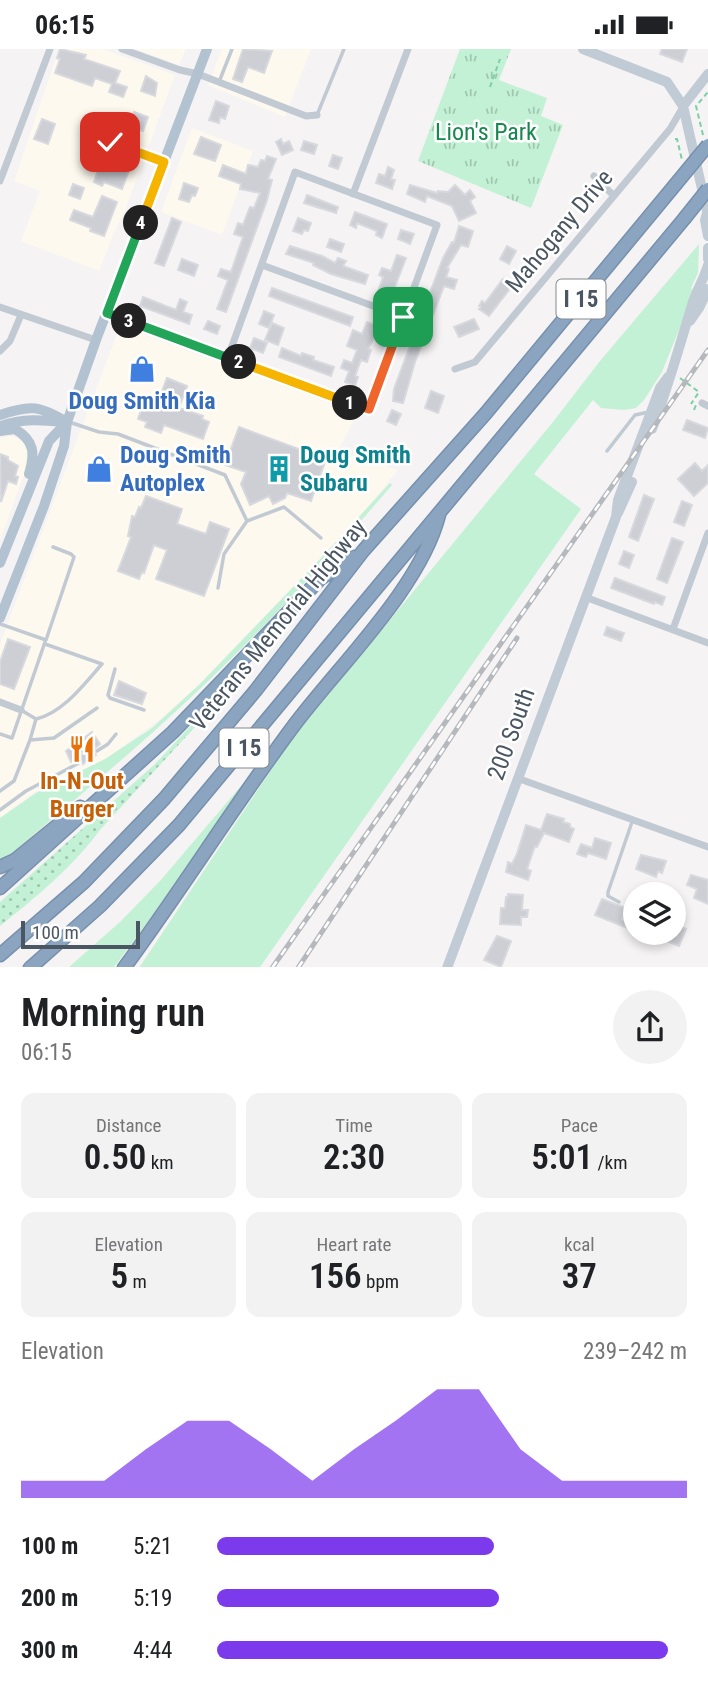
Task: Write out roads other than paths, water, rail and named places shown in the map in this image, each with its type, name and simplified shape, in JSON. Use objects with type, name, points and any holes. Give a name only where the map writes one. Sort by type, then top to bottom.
[{"type":"highway","name":"Veterans Memorial Highway","points":[[0,955],[91,875],[164,799],[256,690],[363,551],[486,413],[707,145]]},
{"type":"highway","name":"Veterans Memorial Highway","points":[[31,967],[100,906],[179,825],[708,190]]},
{"type":"highway","points":[[125,967],[282,742],[394,600],[433,538],[440,512]]},
{"type":"highway","points":[[0,888],[187,719],[320,579],[363,551]]},
{"type":"highway","points":[[0,867],[15,860],[62,820],[129,772]]},
{"type":"main road","points":[[0,618],[44,506],[64,446],[67,422],[96,340],[207,49]]},
{"type":"main road","points":[[0,415],[32,407],[46,409],[67,422]]},
{"type":"main road","points":[[0,429],[15,421],[36,419],[67,422]]},
{"type":"main road","points":[[1,559],[49,441],[67,422]]},
{"type":"main road","points":[[0,429],[15,429],[28,438],[33,450],[33,459],[21,496],[20,511]]},
{"type":"street","points":[[0,181],[50,49]]},
{"type":"street","points":[[122,49],[198,74],[306,116],[317,115]]},
{"type":"street","points":[[353,194],[408,49]]},
{"type":"street","points":[[583,49],[667,82],[683,106],[708,214],[705,220],[708,236]]},
{"type":"street","points":[[683,106],[708,74]]},
{"type":"street","name":"Mahogany Drive","points":[[455,369],[475,362],[670,129],[683,106]]},
{"type":"street","points":[[107,313],[369,409],[437,225],[295,172],[228,357]]},
{"type":"street","points":[[594,176],[614,196]]},
{"type":"street","points":[[708,249],[708,259]]},
{"type":"street","points":[[262,265],[403,317]]},
{"type":"street","name":"200 South","points":[[447,967],[585,597],[672,379],[692,305],[708,265]]},
{"type":"street","name":"200 South","points":[[688,324],[708,289]]},
{"type":"street","points":[[0,307],[96,340]]},
{"type":"street","points":[[0,351],[10,341],[21,314]]},
{"type":"street","name":"200 South","points":[[616,516],[618,500],[660,388],[672,379]]},
{"type":"street","points":[[673,629],[708,533]]},
{"type":"street","points":[[585,597],[708,643]]},
{"type":"street","points":[[0,702],[21,710]]},
{"type":"street","points":[[517,778],[708,847]]},
{"type":"lane","points":[[219,82],[232,49]]},
{"type":"lane","points":[[317,115],[344,49]]},
{"type":"lane","points":[[110,142],[164,162]]},
{"type":"lane","points":[[607,451],[635,415],[651,412]]},
{"type":"lane","points":[[67,422],[99,432],[118,434],[225,475],[247,521]]},
{"type":"lane","points":[[218,588],[224,554],[247,521],[284,507],[321,538]]},
{"type":"lane","points":[[0,734],[12,739],[74,557],[53,547]]},
{"type":"lane","points":[[0,624],[102,664],[68,700],[43,718],[36,719],[21,710]]},
{"type":"lane","points":[[115,669],[108,695],[110,698],[144,710]]},
{"type":"lane","points":[[30,740],[54,738],[97,708]]},
{"type":"lane","points":[[0,791],[14,781],[36,719]]},
{"type":"lane","points":[[97,751],[108,744],[116,734]]},
{"type":"lane","points":[[0,810],[26,790],[79,764]]},
{"type":"lane","points":[[0,781],[9,784]]},
{"type":"lane","points":[[618,902],[608,896],[608,892],[632,820]]},
{"type":"railway","points":[[273,967],[708,350]]},
{"type":"railway","points":[[299,967],[517,638]]},
{"type":"place","name":"Doug Smith Kia","points":[[142,369]]},
{"type":"place","name":"Doug Smith Autoplex","points":[[99,469]]},
{"type":"place","name":"Doug Smith Subaru","points":[[279,469]]},
{"type":"place","name":"In-N-Out Burger","points":[[82,749]]},
{"type":"park label","name":"Lion's Park","points":[[486,132]]}]
